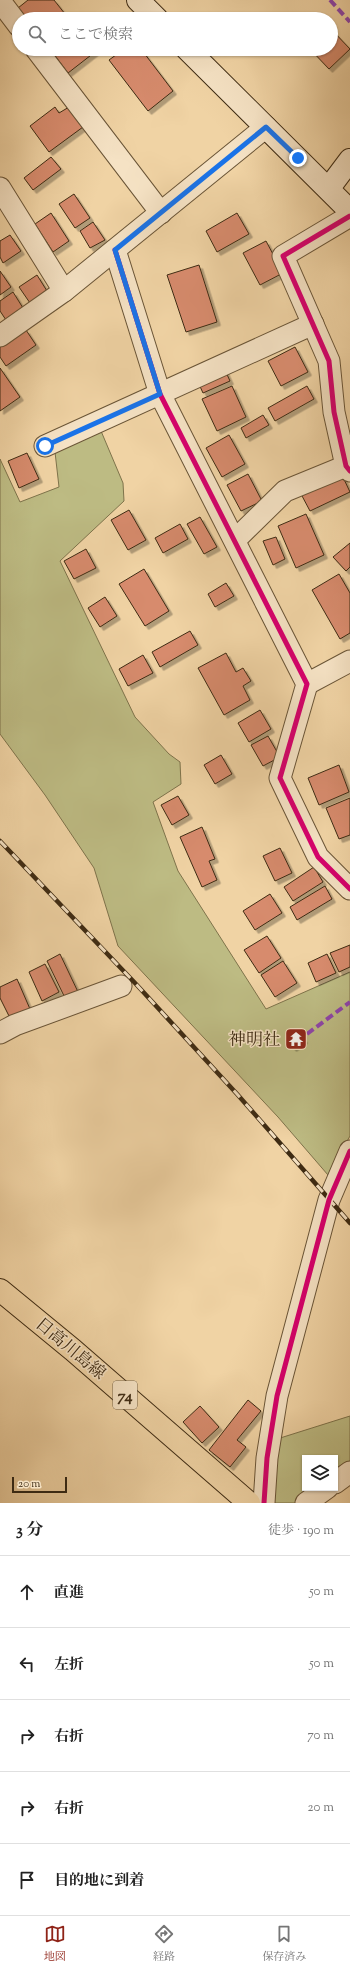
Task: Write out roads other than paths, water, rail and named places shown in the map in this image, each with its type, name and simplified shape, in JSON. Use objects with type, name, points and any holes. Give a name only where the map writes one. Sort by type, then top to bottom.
[{"type":"main road","name":"日高川島線","points":[[0,1290],[74,1350],[249,1503]]},
{"type":"street","points":[[138,0],[150,12]]},
{"type":"street","points":[[0,1],[12,17]]},
{"type":"street","points":[[41,56],[160,213]]},
{"type":"street","points":[[195,56],[350,210]]},
{"type":"street","points":[[0,336],[64,291],[266,127]]},
{"type":"street","points":[[328,188],[350,160]]},
{"type":"street","points":[[0,188],[64,291]]},
{"type":"street","points":[[235,540],[285,491],[348,467],[334,412],[329,361],[283,256],[350,216]]},
{"type":"street","points":[[115,250],[160,394],[307,684],[280,778],[318,857],[350,889]]},
{"type":"street","points":[[45,446],[313,324]]},
{"type":"street","points":[[307,684],[350,661]]},
{"type":"street","points":[[0,1033],[15,1025],[122,986]]},
{"type":"street","points":[[264,1503],[267,1458],[277,1396],[329,1200],[350,1151]]},
{"type":"street","points":[[338,1481],[350,1472]]},
{"type":"street","points":[[306,1503],[323,1491]]},
{"type":"railway","points":[[0,841],[135,983],[237,1094],[350,1223]]},
{"type":"place","name":"神明社","points":[[296,1039]]}]
